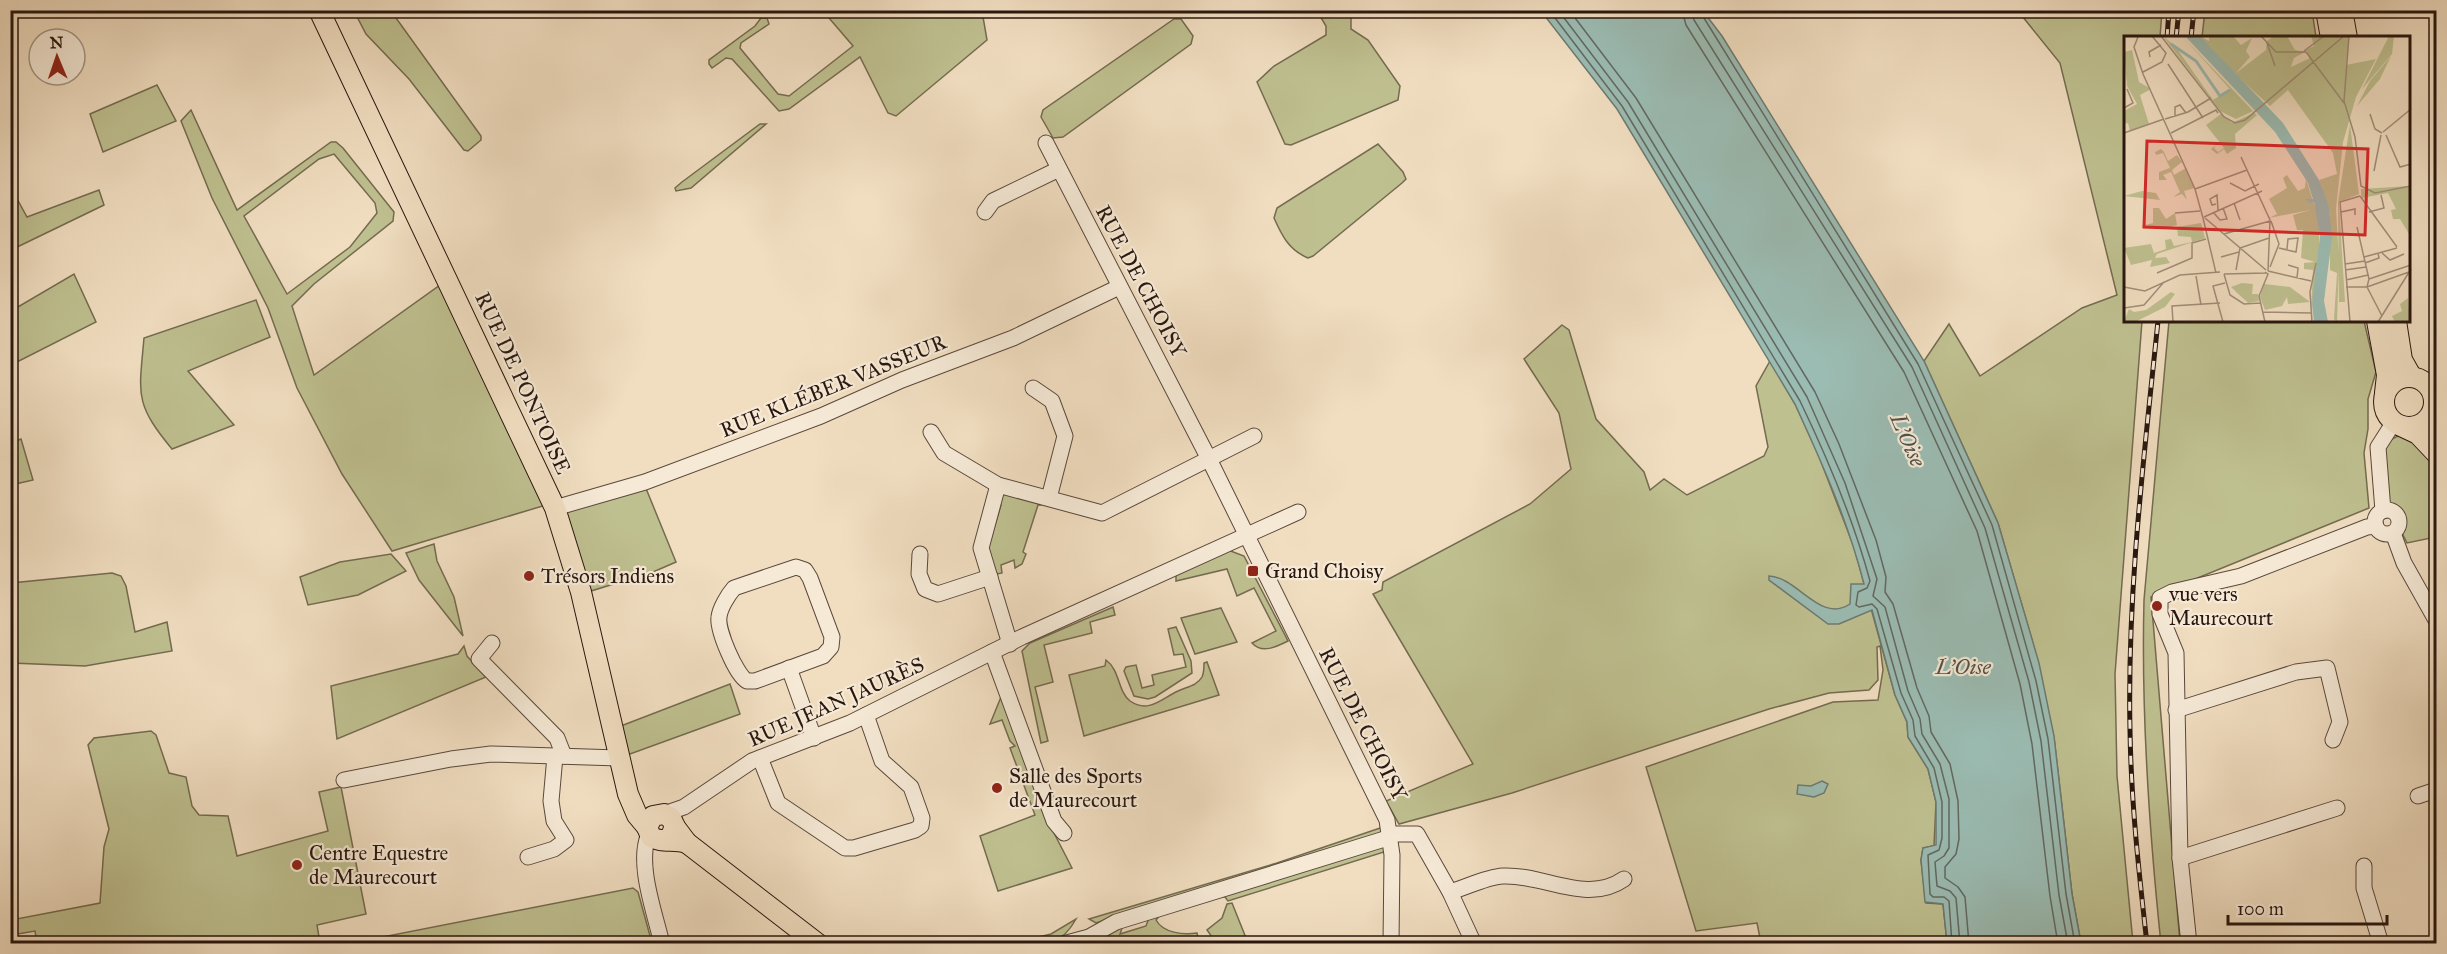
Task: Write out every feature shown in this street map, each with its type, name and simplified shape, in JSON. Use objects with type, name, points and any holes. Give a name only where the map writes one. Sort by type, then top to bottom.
[{"type":"main road","name":"RUE DE PONTOISE","points":[[319,10],[555,508],[581,592],[628,796],[818,944]]},
{"type":"main road","points":[[2326,10],[2331,36]]},
{"type":"main road","points":[[2342,10],[2347,36]]},
{"type":"main road","points":[[2377,322],[2387,375],[2384,409],[2397,424],[2418,434],[2436,453]]},
{"type":"main road","points":[[2396,322],[2402,360],[2411,376]]},
{"type":"main road","points":[[2385,393],[2396,380],[2411,376],[2434,386],[2434,420],[2420,424],[2397,424]]},
{"type":"street","name":"RUE DE CHOISY","points":[[1047,143],[1210,460],[1245,535],[1382,807],[1391,836],[1391,944]]},
{"type":"street","points":[[985,212],[993,201],[1059,169]]},
{"type":"street","name":"RUE KLÉBER VASSEUR","points":[[555,508],[645,482],[821,416],[902,380],[1013,338],[1119,286]]},
{"type":"street","points":[[1033,388],[1052,401],[1065,436],[1048,498]]},
{"type":"street","points":[[2392,533],[2381,532],[2376,526],[2376,519],[2383,511],[2378,447],[2397,424]]},
{"type":"street","points":[[931,432],[944,453],[998,484],[1102,513],[1254,436]]},
{"type":"street","points":[[998,484],[981,549],[1010,644]]},
{"type":"street","points":[[2383,511],[2392,511],[2397,516],[2399,523],[2392,533]]},
{"type":"street","points":[[1245,535],[1298,512]]},
{"type":"street","points":[[2189,944],[2180,858],[2176,653],[2159,606],[2160,598],[2168,593],[2241,576],[2367,527],[2376,526]]},
{"type":"street","points":[[2392,533],[2404,563],[2436,620]]},
{"type":"street","name":"RUE JEAN JAURÈS","points":[[666,827],[760,758],[866,715],[992,652],[1245,535]]},
{"type":"street","points":[[920,554],[919,574],[925,589],[938,594],[990,577]]},
{"type":"street","points":[[796,567],[805,570],[810,578],[832,644],[823,656],[789,668],[755,681],[743,679],[736,670],[719,620],[734,588],[796,567]]},
{"type":"street","points":[[492,644],[478,659],[557,738],[560,756],[551,801],[554,821],[566,840],[554,849],[528,857]]},
{"type":"street","points":[[992,652],[1054,821],[1064,833]]},
{"type":"street","points":[[789,668],[814,738]]},
{"type":"street","points":[[2176,710],[2296,672],[2327,668],[2340,722],[2334,740]]},
{"type":"street","points":[[760,758],[778,803],[845,848],[854,848],[915,830],[921,826],[922,818],[911,788],[882,761],[866,715]]},
{"type":"street","points":[[344,780],[451,759],[491,754],[620,758]]},
{"type":"street","points":[[2418,796],[2436,790]]},
{"type":"street","points":[[2180,858],[2337,808]]},
{"type":"street","points":[[662,944],[644,863],[644,847],[666,827]]},
{"type":"street","points":[[1063,944],[1093,935],[1116,922],[1391,836],[1417,834],[1450,892],[1474,944]]},
{"type":"street","points":[[2364,866],[2364,888],[2381,944]]},
{"type":"street","points":[[1450,892],[1501,876],[1584,890],[1612,888],[1624,879]]},
{"type":"green space","points":[[354,11],[391,11],[481,136],[481,140],[468,151],[464,150],[409,79],[366,34]]},
{"type":"green space","points":[[823,11],[982,11],[987,40],[896,116],[888,113],[860,57],[789,109],[779,111],[732,59],[726,58],[712,68],[709,64],[709,60],[755,26],[761,18],[767,18],[769,24],[741,43],[740,48],[778,94],[789,96],[853,46]]},
{"type":"green space","points":[[1317,11],[1361,11],[1351,18],[1351,29],[1368,40],[1400,86],[1398,100],[1291,145],[1285,144],[1257,82],[1274,66],[1326,35],[1326,26]]},
{"type":"green space","points":[[2018,11],[2162,11],[2160,36],[2124,36],[2124,322],[2142,322],[2115,674],[2117,776],[2133,943],[2081,943],[2072,894],[2054,737],[2034,647],[1998,523],[1924,361],[1949,324],[1980,376],[2082,308],[2117,295],[2060,63]]},
{"type":"green space","points":[[2205,11],[2312,11],[2316,36],[2202,36]]},
{"type":"green space","points":[[1174,19],[1181,19],[1193,36],[1191,44],[1063,137],[1053,138],[1041,117],[1043,110]]},
{"type":"green space","points":[[157,85],[176,121],[103,152],[90,114]]},
{"type":"green space","points":[[191,110],[237,210],[331,142],[336,142],[343,148],[394,212],[393,221],[314,284],[292,306],[314,375],[443,283],[546,505],[392,551],[342,474],[297,388],[268,308],[212,198],[181,121]],"holes":[[[334,154],[375,203],[377,213],[350,247],[287,294],[244,216],[319,159]]]},
{"type":"green space","points":[[760,124],[766,124],[691,188],[676,191],[675,188],[682,182]]},
{"type":"green space","points":[[1378,144],[1403,172],[1406,179],[1313,256],[1308,258],[1301,255],[1283,236],[1274,218],[1277,208]]},
{"type":"green space","points":[[10,186],[27,217],[99,190],[104,205],[11,250]]},
{"type":"green space","points":[[74,274],[96,322],[11,365],[11,311]]},
{"type":"green space","points":[[256,300],[270,337],[188,371],[234,425],[172,449],[151,420],[142,398],[141,373],[144,338]]},
{"type":"green space","points":[[2169,322],[2364,322],[2376,372],[2368,399],[2368,429],[2364,453],[2369,508],[2151,597],[2180,943],[2161,944],[2147,772],[2144,600]]},
{"type":"green space","points":[[1562,325],[1569,330],[1596,419],[1644,472],[1650,490],[1664,479],[1687,495],[1764,456],[1768,447],[1756,386],[1770,361],[1795,404],[1818,454],[1854,547],[1895,695],[1907,722],[1908,737],[1928,769],[1936,802],[1934,846],[1923,848],[1921,860],[1926,903],[1943,904],[1947,943],[1761,943],[1757,923],[1696,931],[1646,767],[1833,702],[1878,700],[1883,670],[1880,646],[1877,647],[1878,680],[1869,690],[1829,693],[1769,709],[1512,793],[1399,824],[1386,801],[1473,764],[1373,594],[1382,590],[1383,582],[1530,504],[1571,469],[1559,413],[1524,359]]},
{"type":"green space","points":[[2408,436],[2436,464],[2436,537],[2407,543],[2403,535],[2401,513],[2389,503],[2385,450],[2394,438]]},
{"type":"green space","points":[[21,439],[33,480],[11,485],[11,443]]},
{"type":"green space","points":[[645,486],[676,562],[653,572],[591,591],[564,510]]},
{"type":"green space","points":[[997,490],[1030,501],[1041,500],[1041,505],[1038,505],[1023,552],[1026,554],[1022,564],[1015,568],[1014,560],[1001,565],[1002,573],[992,575],[981,549],[990,542],[1001,505],[995,497]]},
{"type":"green space","points":[[434,544],[437,561],[454,597],[463,636],[419,580],[406,553]]},
{"type":"green space","points":[[1228,550],[1244,556],[1288,641],[1265,649],[1252,643],[1276,631],[1254,588],[1237,596],[1227,569],[1176,581],[1176,575]]},
{"type":"green space","points":[[391,554],[406,571],[358,595],[308,605],[300,577],[340,562]]},
{"type":"green space","points":[[112,573],[121,576],[126,586],[135,632],[167,622],[172,651],[85,666],[11,663],[11,583]]},
{"type":"green space","points":[[1113,607],[1115,615],[1090,622],[1092,633],[1044,645],[1053,682],[1035,687],[1048,741],[1041,743],[1022,651],[1030,643]]},
{"type":"green space","points":[[1221,608],[1237,642],[1195,654],[1181,618]]},
{"type":"green space","points":[[1176,627],[1191,661],[1192,673],[1155,697],[1148,699],[1134,696],[1124,671],[1126,667],[1136,665],[1142,688],[1154,685],[1152,675],[1186,667],[1183,654],[1174,655],[1168,629]]},
{"type":"green space","points":[[464,646],[467,656],[486,677],[337,739],[331,686],[458,654]]},
{"type":"green space","points":[[1106,660],[1114,669],[1126,697],[1137,705],[1155,703],[1194,684],[1202,677],[1204,663],[1207,662],[1219,695],[1084,736],[1069,675],[1105,666]]},
{"type":"green space","points":[[730,684],[740,714],[619,758],[613,729]]},
{"type":"green space","points":[[1001,697],[1054,833],[1072,868],[998,891],[980,836],[1035,815],[1010,748],[1015,746],[1010,741],[1002,720],[990,724]]},
{"type":"green space","points":[[151,731],[156,735],[169,773],[186,777],[192,806],[199,815],[228,816],[237,856],[328,831],[319,792],[341,787],[366,914],[317,925],[320,943],[37,944],[35,931],[11,935],[11,920],[100,903],[104,847],[109,829],[88,745],[94,738]]},
{"type":"green space","points":[[1383,827],[1384,832],[1096,923],[1089,919],[1277,863]]},
{"type":"green space","points":[[1376,846],[1385,847],[1384,852],[1228,901],[1225,897],[1216,896]]},
{"type":"green space","points":[[633,888],[638,892],[652,943],[372,943],[372,939]]},
{"type":"green space","points":[[1232,903],[1248,943],[1230,942],[1226,937],[1214,940],[1207,930],[1222,918],[1227,904]]},
{"type":"green space","points":[[1161,914],[1156,920],[1163,928],[1186,934],[1197,933],[1199,943],[1109,943],[1111,940],[1100,932],[1124,922],[1120,934],[1146,926],[1150,915]]},
{"type":"green space","points":[[1076,919],[1070,929],[1056,940],[1040,944],[1010,944],[1051,934]]},
{"type":"water","name":"L’Oise","points":[[1541,11],[1703,11],[1722,36],[1924,361],[1998,523],[2039,663],[2054,736],[2072,894],[2081,943],[1947,943],[1943,904],[1925,902],[1921,860],[1923,848],[1936,845],[1936,802],[1928,769],[1908,737],[1907,722],[1895,695],[1872,610],[1839,624],[1828,624],[1769,580],[1769,576],[1780,578],[1819,604],[1839,609],[1850,604],[1851,584],[1864,584],[1834,492],[1815,448],[1795,404],[1617,109]]},
{"type":"water","points":[[1822,781],[1828,784],[1824,793],[1814,797],[1797,794],[1798,785],[1811,786]]},
{"type":"railway","points":[[2167,36],[2169,10]]},
{"type":"railway","points":[[2176,36],[2179,10]]},
{"type":"railway","points":[[2191,36],[2194,10]]},
{"type":"railway","points":[[2147,944],[2132,784],[2130,679],[2134,576],[2158,322]]},
{"type":"place","name":"Grand Choisy","points":[[1253,571]]},
{"type":"place","name":"Trésors Indiens","points":[[529,576]]},
{"type":"place","name":"vue vers Maurecourt","points":[[2157,606]]},
{"type":"place","name":"Salle des Sports de Maurecourt","points":[[997,788]]},
{"type":"place","name":"Centre Equestre de Maurecourt","points":[[297,865]]},
{"type":"water label","name":"L'Oise","points":[[1908,440]]}]
